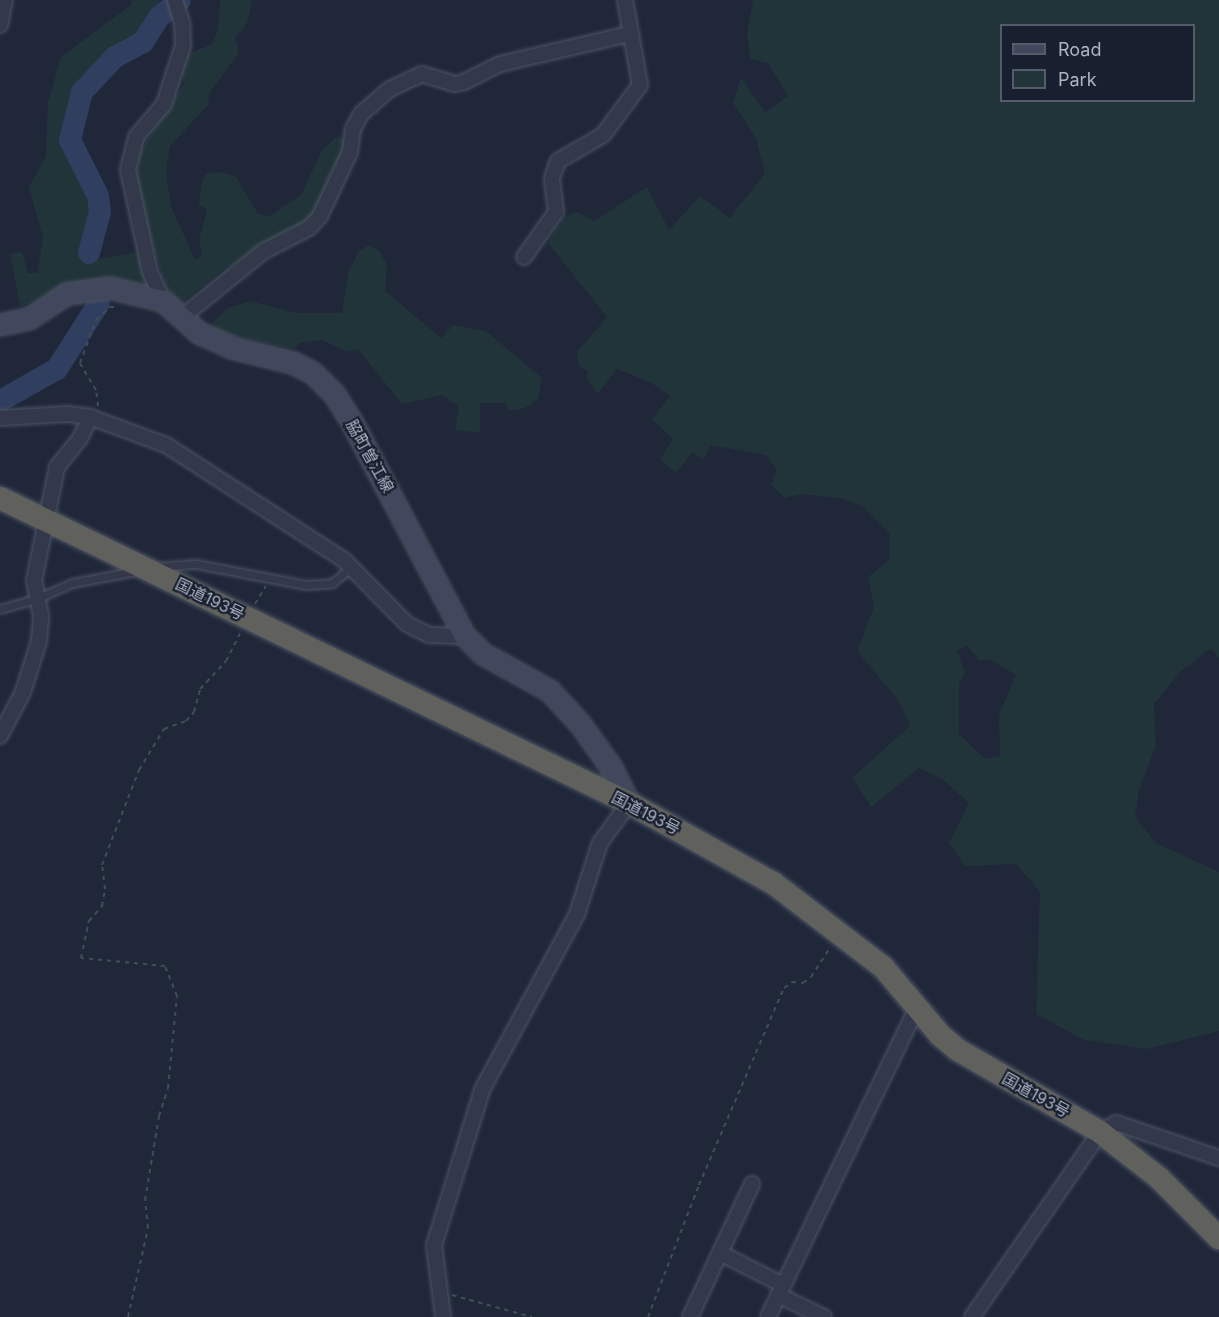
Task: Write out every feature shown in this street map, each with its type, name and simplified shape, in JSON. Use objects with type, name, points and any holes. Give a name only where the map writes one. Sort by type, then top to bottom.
[{"type":"highway","name":"国道193号","points":[[0,498],[629,803],[773,883],[883,967],[916,1007],[958,1050],[1100,1132],[1159,1178],[1219,1238]]},
{"type":"main road","name":"脇町曽江線","points":[[0,325],[29,319],[67,294],[110,288],[163,301],[199,333],[232,348],[293,363],[313,373],[335,394],[465,636],[483,654],[549,691],[605,759],[629,803]]},
{"type":"street","points":[[0,25],[5,0]]},
{"type":"street","points":[[524,258],[556,212],[552,178],[558,161],[603,135],[640,86],[629,34],[625,0]]},
{"type":"street","points":[[163,301],[148,262],[128,170],[129,156],[136,137],[164,104],[183,46],[175,2]]},
{"type":"street","points":[[181,318],[264,251],[309,228],[320,216],[350,152],[353,129],[361,114],[390,89],[422,74],[455,84],[464,82],[500,64],[629,34]]},
{"type":"street","points":[[0,418],[67,414],[95,419],[166,445],[197,463],[352,567],[406,624],[429,635],[465,636]]},
{"type":"street","points":[[0,736],[22,692],[39,641],[41,616],[34,581],[57,467],[95,419]]},
{"type":"street","points":[[443,1317],[444,1298],[434,1245],[453,1195],[483,1088],[578,914],[600,843],[629,803]]},
{"type":"street","points":[[768,1317],[916,1007]]},
{"type":"street","points":[[972,1317],[1100,1132],[1116,1123],[1219,1158]]},
{"type":"street","points":[[690,1317],[752,1185]]},
{"type":"street","points":[[720,1253],[825,1317]]},
{"type":"lane","points":[[0,609],[36,599],[72,583],[119,577],[146,568],[196,564],[268,580],[306,585],[332,583],[352,567]]},
{"type":"path","points":[[95,419],[96,390],[80,363],[96,320],[110,307],[128,307]]},
{"type":"path","points":[[128,1317],[148,1228],[145,1200],[159,1116],[168,1088],[177,996],[165,966],[81,958],[89,921],[102,906],[105,889],[102,865],[139,770],[164,729],[186,721],[194,712],[200,689],[226,661],[268,580]]},
{"type":"path","points":[[648,1317],[699,1185],[784,988],[792,982],[803,983],[811,977],[840,933]]},
{"type":"path","points":[[444,1298],[453,1294],[532,1317]]},
{"type":"green space","points":[[132,0],[159,0],[157,10],[143,32],[100,62],[66,136],[92,197],[94,214],[82,262],[140,252],[152,290],[42,299],[20,306],[10,254],[22,252],[28,273],[37,273],[43,238],[29,187],[46,156],[48,102],[61,57],[131,5]]},
{"type":"green space","points":[[220,0],[252,0],[247,23],[235,39],[239,52],[210,92],[208,105],[170,146],[166,172],[171,206],[195,260],[202,256],[199,240],[207,210],[199,205],[201,185],[206,174],[220,172],[236,177],[258,214],[270,216],[301,195],[322,150],[339,135],[347,141],[312,219],[223,270],[180,304],[166,287],[143,214],[137,177],[140,151],[184,84],[181,71],[187,54],[211,45],[218,29]]},
{"type":"green space","points":[[753,0],[1219,0],[1219,658],[1211,648],[1181,671],[1154,704],[1156,745],[1139,790],[1135,817],[1156,843],[1219,872],[1219,1031],[1147,1049],[1084,1040],[1036,1014],[1040,892],[1016,864],[965,866],[949,843],[969,803],[942,779],[919,768],[871,807],[852,778],[910,726],[899,701],[857,651],[874,607],[868,577],[889,560],[890,534],[862,506],[840,498],[802,494],[784,498],[771,484],[777,470],[766,455],[710,445],[704,460],[692,452],[676,473],[660,459],[673,439],[652,419],[670,396],[650,382],[617,369],[598,394],[587,380],[588,372],[579,365],[577,352],[607,317],[548,243],[564,217],[577,212],[594,221],[647,187],[669,230],[700,196],[730,218],[765,173],[756,138],[733,103],[741,78],[765,112],[788,96],[768,63],[750,59],[747,32]],"holes":[[[967,645],[979,660],[991,660],[1016,675],[999,715],[1000,756],[985,759],[959,734],[959,684],[965,672],[957,651]]]},
{"type":"green space","points":[[369,245],[378,250],[387,264],[385,291],[441,338],[453,325],[486,331],[542,378],[538,399],[525,408],[508,411],[507,403],[480,403],[480,433],[455,430],[459,406],[442,395],[402,404],[358,349],[348,352],[322,340],[299,343],[294,349],[219,333],[212,323],[228,308],[250,301],[296,313],[342,313],[348,273],[359,251]]},
{"type":"waterway","points":[[89,253],[100,212],[98,196],[70,140],[82,92],[115,57],[143,42],[159,17],[180,0]]},
{"type":"waterway","points":[[0,401],[57,369],[99,303]]}]
